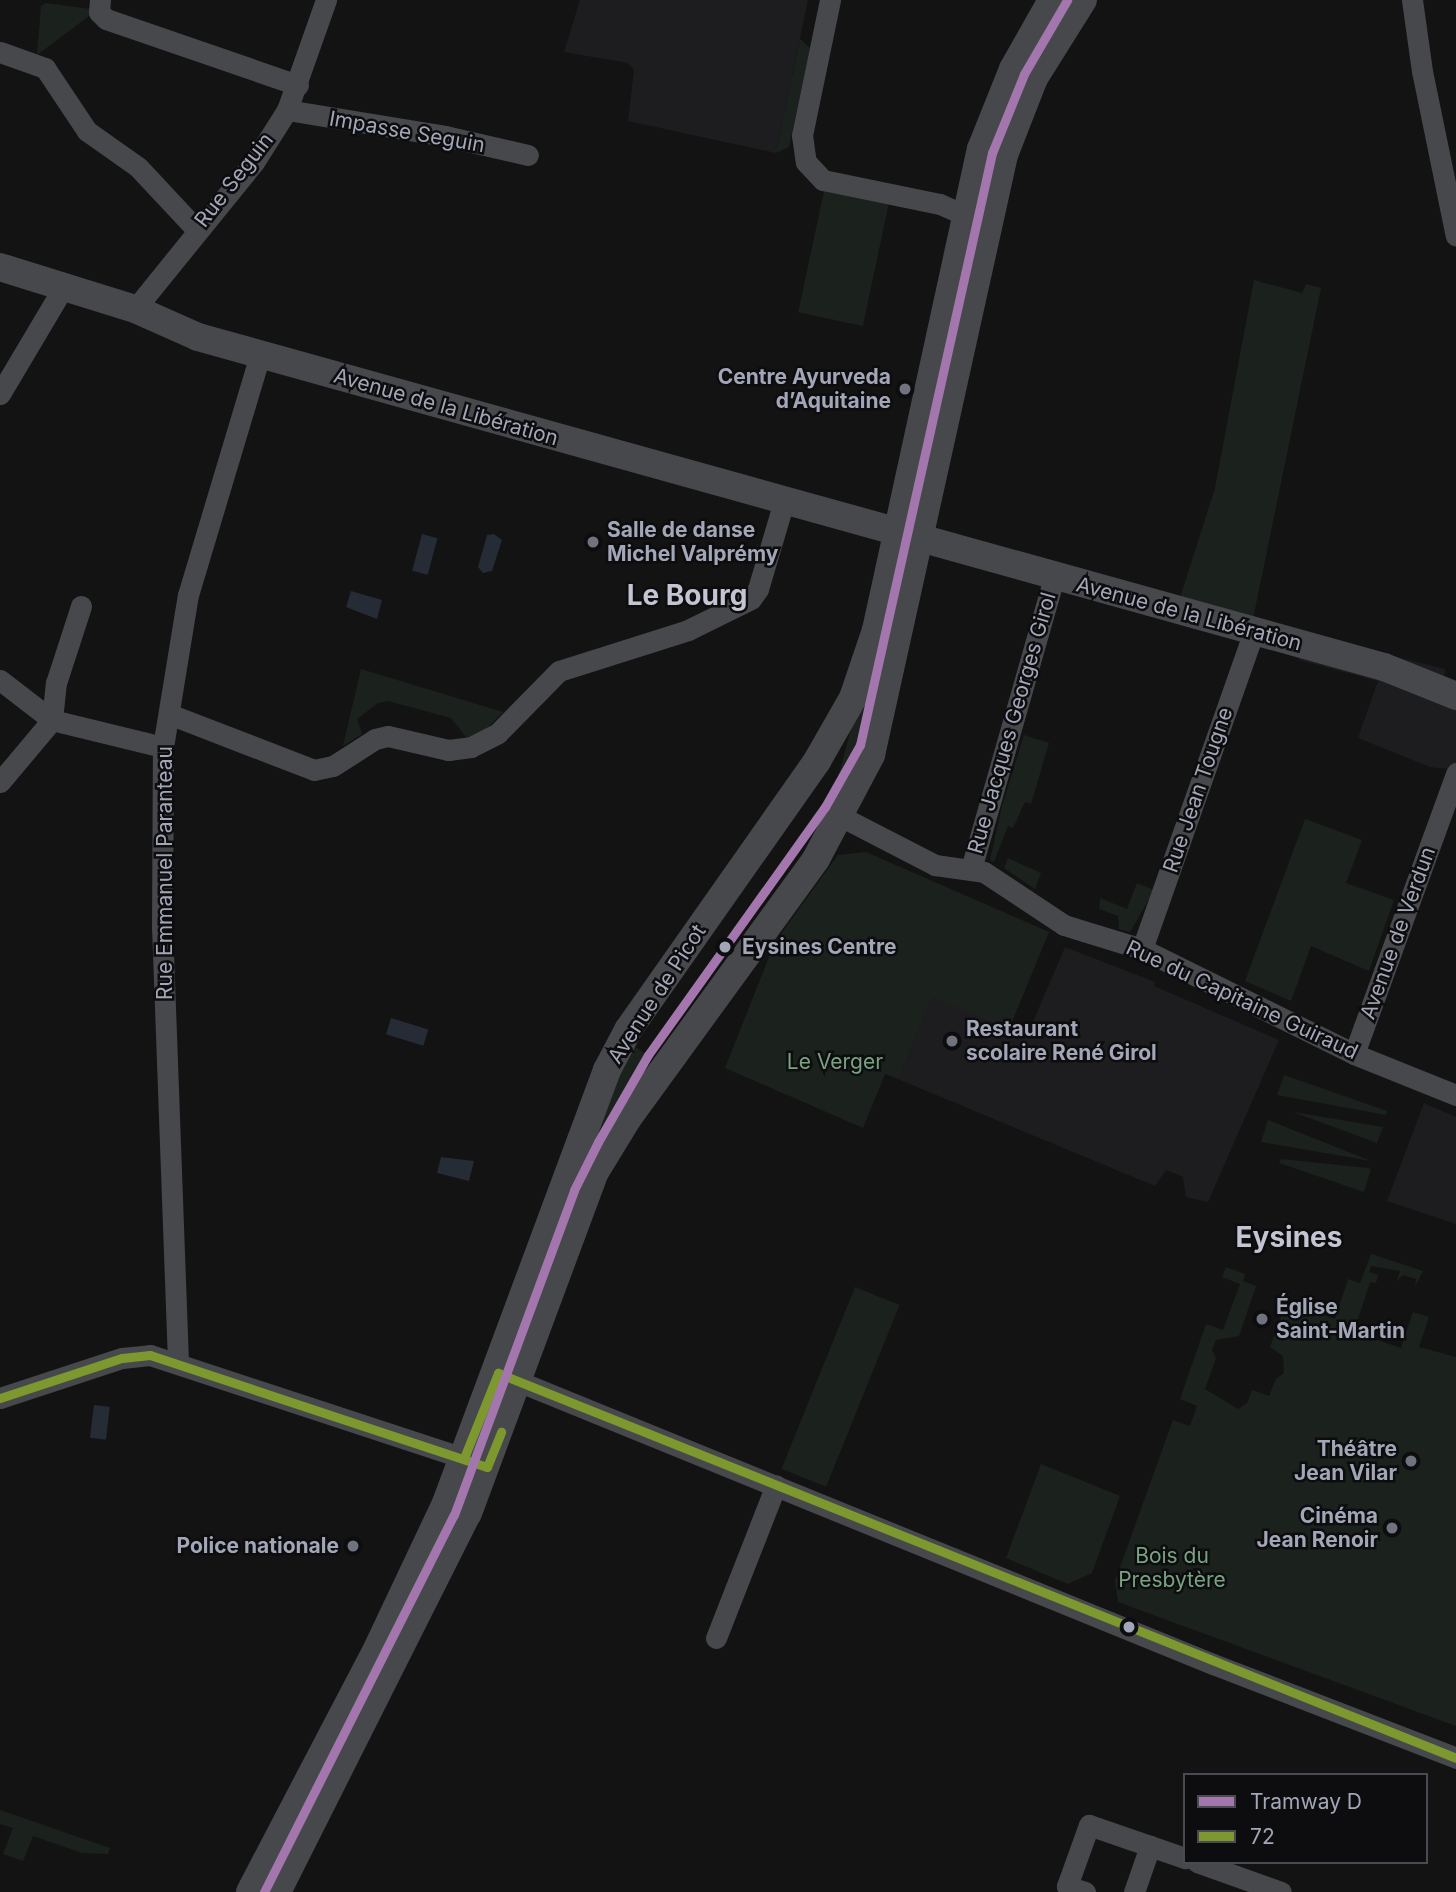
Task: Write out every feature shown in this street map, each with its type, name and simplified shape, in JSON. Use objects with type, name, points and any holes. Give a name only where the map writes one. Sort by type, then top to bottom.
[{"type":"street","name":"Rue Seguin","points":[[135,309],[196,229],[254,162],[287,110],[326,0]]},
{"type":"street","points":[[830,0],[803,135],[806,162],[822,180],[940,204],[965,215]]},
{"type":"street","points":[[1412,0],[1433,131],[1456,236]]},
{"type":"street","points":[[908,536],[965,215],[997,105],[1071,2]]},
{"type":"street","points":[[908,536],[1004,155],[1034,78],[1071,2]]},
{"type":"street","points":[[100,6],[106,19],[298,85]]},
{"type":"street","points":[[0,52],[45,68],[87,131],[138,167],[196,229]]},
{"type":"street","name":"Impasse Seguin","points":[[287,110],[445,136],[528,155]]},
{"type":"street","name":"Avenue de la Libération","points":[[0,267],[135,309],[198,337],[1384,667],[1456,696]]},
{"type":"street","points":[[0,394],[63,288]]},
{"type":"street","name":"Rue Emmanuel Paranteau","points":[[178,1362],[162,929],[163,747],[188,594],[260,355]]},
{"type":"street","points":[[169,714],[314,770],[333,766],[375,739],[388,736],[448,750],[471,747],[498,733],[559,671],[688,630],[751,600],[758,589],[784,501]]},
{"type":"street","name":"Avenue de Picot","points":[[277,1892],[431,1592],[509,1377],[581,1206],[609,1147],[842,817],[879,730],[908,536]]},
{"type":"street","name":"Avenue de Picot","points":[[509,1377],[607,1070],[628,1030],[838,728],[876,630],[908,536]]},
{"type":"street","name":"Rue Jacques Georges Girol","points":[[971,869],[1054,577]]},
{"type":"street","points":[[0,782],[52,720],[56,683],[81,606]]},
{"type":"street","name":"Rue Jean Tougne","points":[[1142,949],[1254,631]]},
{"type":"street","points":[[0,680],[52,720],[163,747]]},
{"type":"street","name":"Avenue de Verdun","points":[[1354,1054],[1456,772]]},
{"type":"street","name":"Rue du Capitaine Guiraud","points":[[842,817],[935,865],[984,872],[1064,925],[1142,949],[1354,1054],[1456,1095]]},
{"type":"street","points":[[0,1398],[122,1358],[150,1355],[476,1462]]},
{"type":"street","points":[[509,1377],[1213,1664],[1456,1758]]},
{"type":"street","name":"Avenue de Picot","points":[[250,1892],[476,1462]]},
{"type":"street","points":[[716,1638],[776,1485]]},
{"type":"street","points":[[1085,1892],[1067,1886],[1089,1825],[1183,1857]]},
{"type":"street","points":[[1135,1892],[1150,1846]]},
{"type":"street","points":[[1203,1864],[1281,1892]]},
{"type":"shaded area","points":[[580,0],[808,0],[776,153],[628,121],[634,70],[628,63],[564,52]]},
{"type":"shaded area","points":[[422,534],[437,538],[428,575],[412,571]]},
{"type":"shaded area","points":[[494,534],[502,540],[492,571],[483,573],[478,567],[487,535]]},
{"type":"shaded area","points":[[351,591],[382,600],[377,619],[346,607]]},
{"type":"shaded area","points":[[1303,634],[1445,669],[1444,682],[1456,685],[1456,770],[1430,767],[1358,738],[1378,681],[1299,660]]},
{"type":"shaded area","points":[[1065,947],[1155,982],[1154,986],[1279,1040],[1208,1202],[1186,1197],[1183,1177],[1166,1170],[1155,1186],[898,1079],[932,996],[1027,1036]]},
{"type":"shaded area","points":[[391,1018],[428,1029],[423,1046],[386,1034]]},
{"type":"shaded area","points":[[1424,1103],[1456,1117],[1456,1224],[1387,1201]]},
{"type":"shaded area","points":[[441,1157],[474,1161],[469,1181],[437,1173]]},
{"type":"shaded area","points":[[94,1405],[110,1407],[106,1440],[90,1438]]},
{"type":"green space","points":[[46,3],[91,9],[89,16],[37,55],[41,6]]},
{"type":"green space","points":[[800,39],[810,48],[789,147],[776,153]]},
{"type":"green space","points":[[824,191],[889,205],[863,326],[798,312]]},
{"type":"green space","points":[[1254,280],[1302,293],[1306,284],[1321,288],[1253,619],[1180,598],[1215,488]]},
{"type":"green space","points":[[361,669],[503,712],[486,729],[467,738],[451,718],[388,701],[378,703],[357,719],[362,734],[343,746]]},
{"type":"green space","points":[[859,699],[878,704],[851,807],[832,801]]},
{"type":"green space","points":[[1024,735],[1049,743],[1031,804],[1025,802],[1013,828],[1008,826],[994,862],[990,860],[1002,806]]},
{"type":"green space","points":[[1305,819],[1362,840],[1346,883],[1394,900],[1369,971],[1311,946],[1291,1001],[1245,981]]},
{"type":"green space","name":"Le Verger","points":[[866,852],[1049,932],[1009,1029],[932,997],[898,1079],[885,1074],[863,1128],[725,1068],[775,942],[838,855]]},
{"type":"green space","points":[[1008,858],[1041,873],[1035,889],[1004,868]]},
{"type":"green space","points":[[1137,883],[1154,890],[1130,932],[1119,929],[1118,916],[1099,909],[1100,898],[1127,909]]},
{"type":"green space","points":[[634,1046],[652,1058],[602,1144],[586,1137]]},
{"type":"green space","points":[[1284,1075],[1387,1111],[1386,1115],[1277,1095]]},
{"type":"green space","points":[[1293,1112],[1383,1127],[1377,1143]]},
{"type":"green space","points":[[1268,1120],[1371,1161],[1261,1142]]},
{"type":"green space","points":[[1281,1159],[1371,1169],[1364,1192],[1279,1163]]},
{"type":"green space","name":"Bois du Presbytère","points":[[1371,1254],[1423,1271],[1415,1287],[1416,1279],[1403,1275],[1397,1281],[1400,1271],[1371,1266],[1369,1272],[1378,1275],[1376,1283],[1370,1282],[1354,1332],[1401,1348],[1413,1312],[1429,1317],[1419,1347],[1456,1357],[1456,1726],[1118,1602],[1115,1581],[1173,1420],[1190,1426],[1197,1406],[1180,1399],[1206,1324],[1223,1330],[1240,1284],[1222,1277],[1226,1267],[1245,1274],[1243,1281],[1256,1286],[1239,1336],[1216,1340],[1212,1350],[1216,1358],[1205,1389],[1238,1409],[1247,1403],[1252,1390],[1269,1396],[1276,1379],[1284,1373],[1283,1356],[1270,1347],[1286,1303],[1335,1319],[1348,1279],[1360,1283]]},
{"type":"green space","points":[[855,1287],[900,1305],[826,1487],[782,1469]]},
{"type":"green space","points":[[1041,1464],[1120,1496],[1092,1573],[1068,1584],[1006,1558]]},
{"type":"green space","points":[[0,1810],[110,1848],[108,1854],[82,1853],[33,1836],[23,1861],[3,1854],[13,1828],[0,1824]]},
{"type":"tram line","name":"D","points":[[264,1892],[454,1515],[574,1190],[598,1142],[648,1055],[825,807],[860,745],[992,153],[1024,74],[1067,0]]},
{"type":"transit line","name":"72","points":[[0,1398],[122,1358],[150,1355],[487,1467],[501,1432]]},
{"type":"transit line","name":"72","points":[[464,1458],[498,1373],[1456,1758]]},
{"type":"place","name":"Centre Ayurveda d’Aquitaine","points":[[905,389]]},
{"type":"place","name":"Salle de danse Michel Valprémy","points":[[593,542]]},
{"type":"place","name":"Eysines Centre","points":[[725,947]]},
{"type":"place","name":"Restaurant scolaire René Girol","points":[[952,1041]]},
{"type":"place","name":"Église Saint-Martin","points":[[1262,1319]]},
{"type":"place","name":"Théâtre Jean Vilar","points":[[1411,1461]]},
{"type":"place","name":"Cinéma Jean Renoir","points":[[1392,1528]]},
{"type":"place","name":"Police nationale","points":[[353,1546]]},
{"type":"district","name":"Le Bourg","points":[[687,595]]},
{"type":"district","name":"Eysines","points":[[1289,1237]]}]
